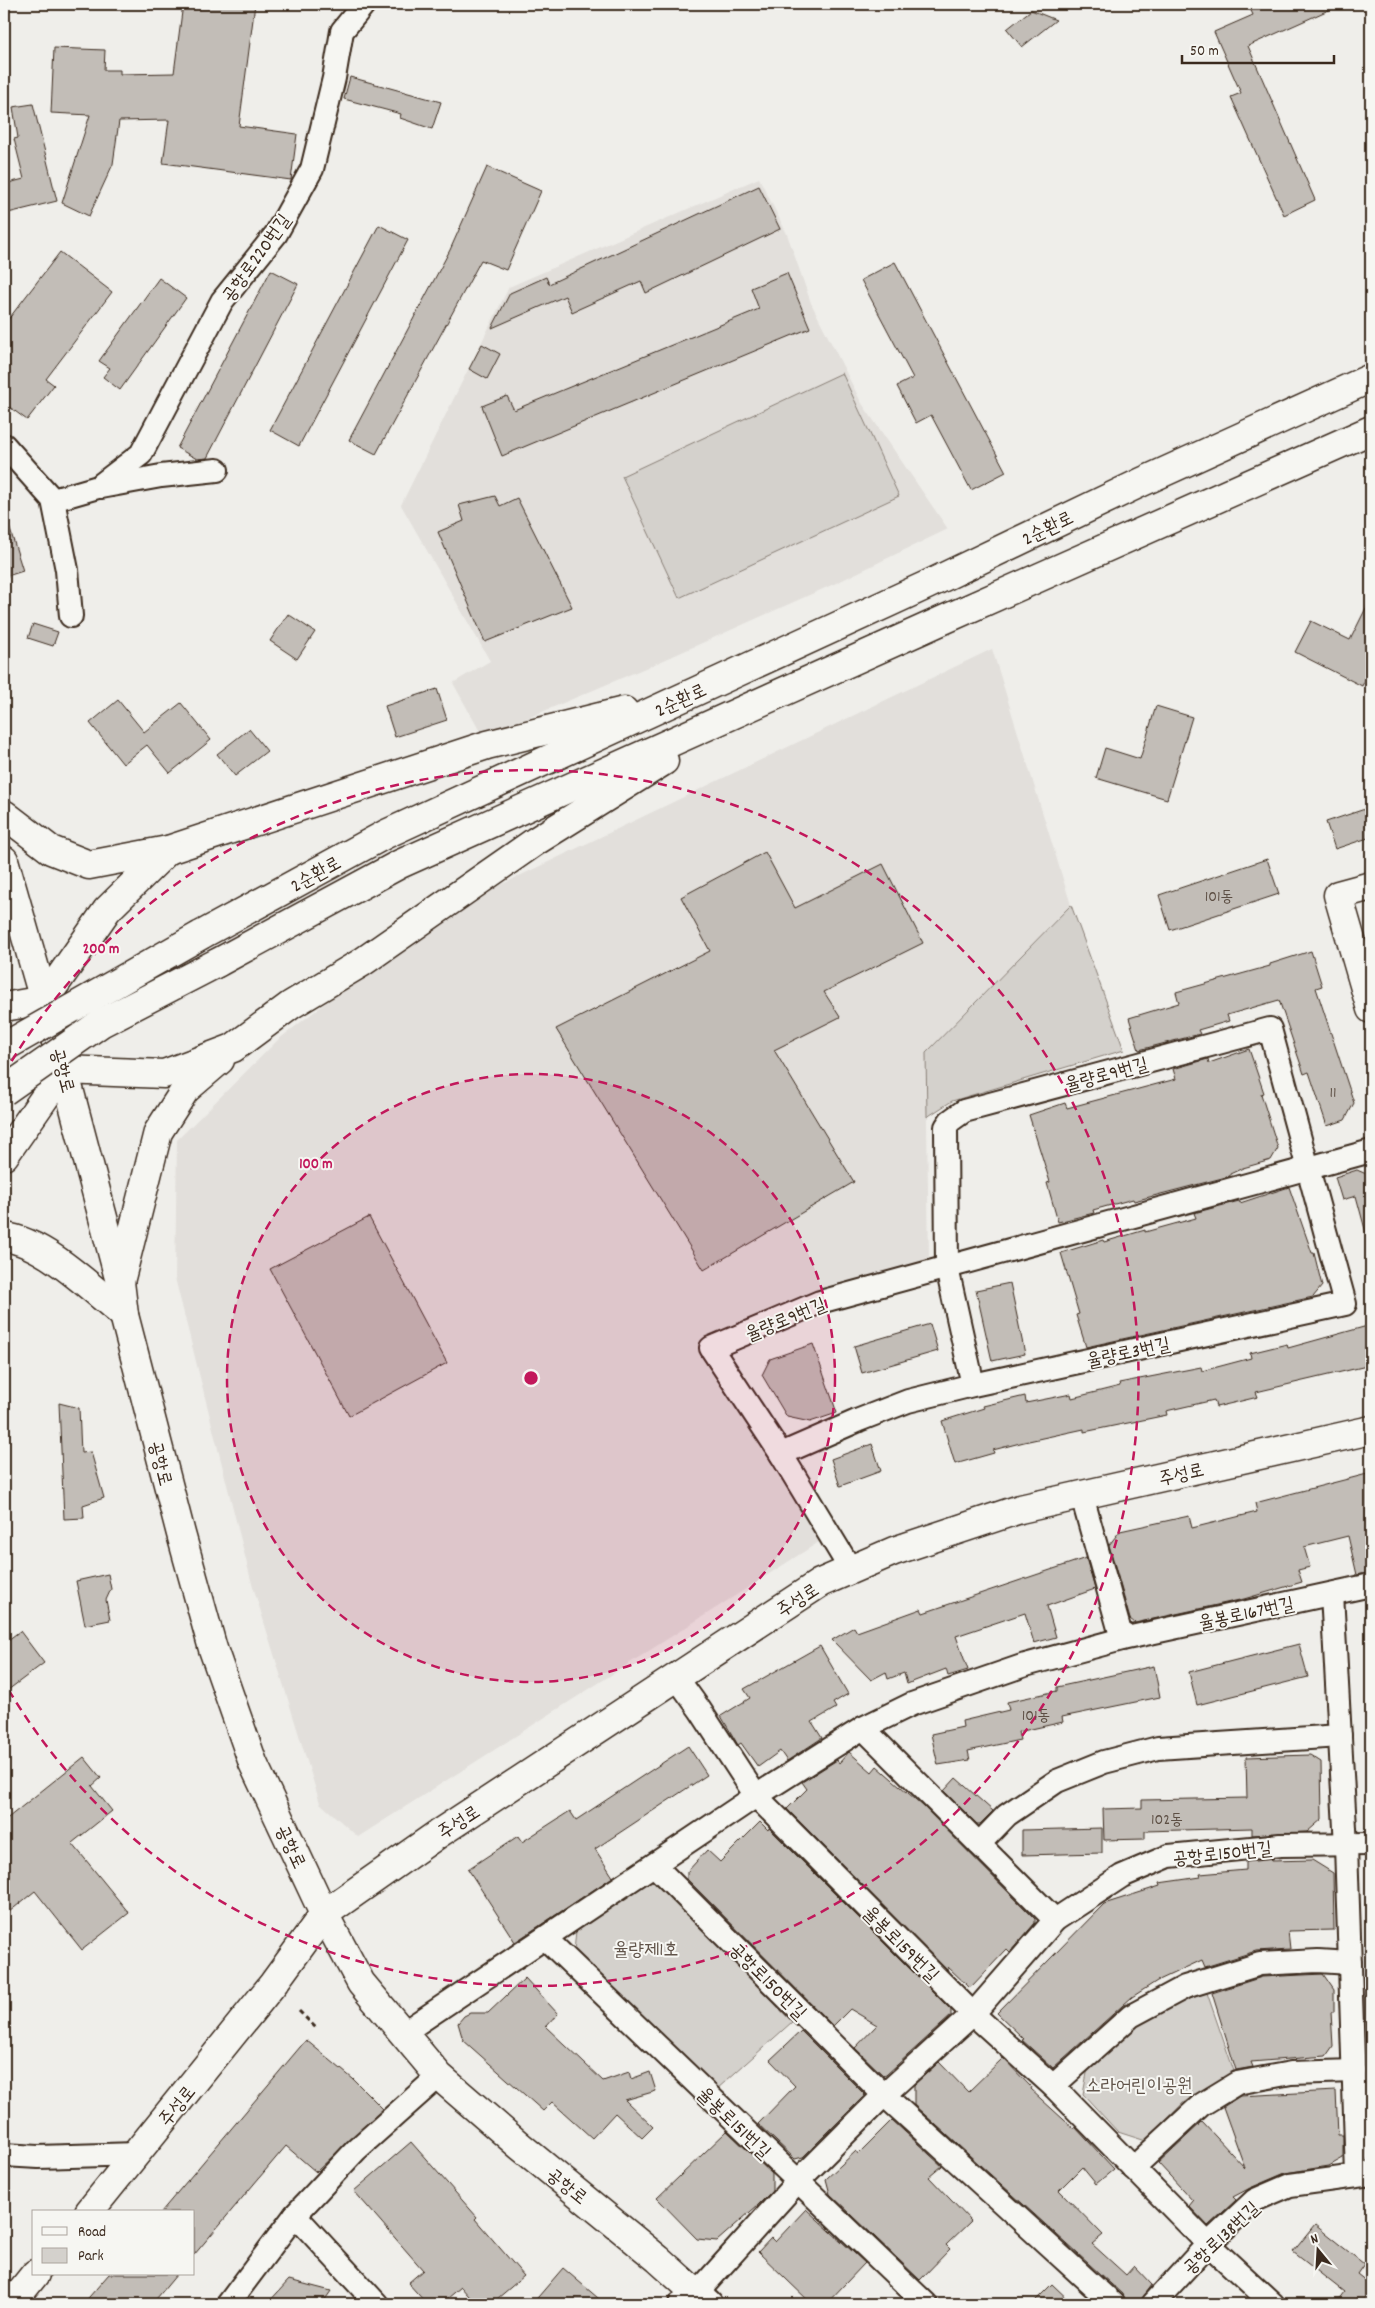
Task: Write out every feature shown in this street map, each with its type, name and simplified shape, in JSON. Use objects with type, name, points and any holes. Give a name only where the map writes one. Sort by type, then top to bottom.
[{"type":"street","name":"공항로220번길","points":[[98,487],[141,454],[222,301],[276,234],[312,169],[334,78],[342,31],[364,4]]},
{"type":"street","name":"2순환로","points":[[4,1047],[201,935],[386,834],[927,585],[1142,482],[1371,378]]},
{"type":"street","name":"2순환로","points":[[4,1091],[101,1023],[217,964],[400,864],[1371,430]]},
{"type":"street","points":[[4,445],[53,500],[67,570],[71,616]]},
{"type":"street","name":"공항로220번길","points":[[53,500],[98,487],[161,476],[217,470]]},
{"type":"street","points":[[4,814],[51,850],[89,865],[168,850],[487,745],[688,695]]},
{"type":"street","points":[[120,1282],[158,1132],[185,1090],[232,1048],[292,1006],[361,963],[536,841],[754,705]]},
{"type":"street","points":[[4,1007],[44,1000],[107,910],[168,850]]},
{"type":"street","name":"공항로","points":[[4,860],[64,1070],[120,1282],[124,1315],[213,1649],[253,1763],[324,1914],[362,1983],[439,2076],[695,2300]]},
{"type":"street","points":[[1371,886],[1338,895],[1371,1009]]},
{"type":"street","name":"율량로9번길","points":[[946,1268],[946,1127],[950,1121],[964,1111],[1270,1029],[1307,1168]]},
{"type":"street","points":[[4,1156],[64,1070],[164,1074],[232,1048]]},
{"type":"street","name":"율량로9번길","points":[[781,1454],[711,1348],[820,1302],[1371,1151]]},
{"type":"street","name":"율량로3번길","points":[[781,1454],[908,1401],[973,1385],[1345,1304],[1307,1168]]},
{"type":"street","points":[[4,1237],[19,1238],[47,1254],[124,1315]]},
{"type":"street","points":[[946,1268],[973,1385]]},
{"type":"street","name":"주성로","points":[[91,2210],[138,2154],[273,1984],[324,1914],[438,1834],[820,1583],[894,1551],[1020,1509],[1371,1430]]},
{"type":"street","points":[[781,1454],[851,1570]]},
{"type":"street","points":[[403,2034],[756,1796],[863,1728],[912,1704],[962,1685],[1025,1665],[1122,1639],[1082,1496]]},
{"type":"street","name":"율봉로167번길","points":[[1122,1639],[1371,1585]]},
{"type":"street","points":[[1053,2086],[1131,2016],[1185,1987],[1260,1964],[1318,1961],[1350,1963],[1346,1846],[1332,1594]]},
{"type":"street","name":"율봉로159번길","points":[[677,1678],[756,1796],[973,2014],[1053,2086],[1208,2244],[1274,2304]]},
{"type":"street","points":[[863,1728],[1055,1920]]},
{"type":"street","points":[[979,1844],[1007,1815],[1056,1781],[1104,1762],[1158,1748],[1340,1736]]},
{"type":"street","name":"공항로150번길","points":[[695,2300],[797,2182],[884,2095],[973,2014],[1055,1920],[1122,1876],[1169,1856],[1280,1845],[1346,1846],[1371,1844]]},
{"type":"street","name":"공항로150번길","points":[[654,1865],[884,2095],[1113,2304]]},
{"type":"street","name":"율봉로151번길","points":[[546,1939],[926,2304]]},
{"type":"street","name":"공항로138번길","points":[[1153,2304],[1208,2244],[1256,2200],[1290,2185],[1364,2175],[1354,2071],[1350,1963]]},
{"type":"street","points":[[1133,2168],[1201,2105],[1237,2082],[1291,2072],[1354,2071]]},
{"type":"street","points":[[228,2304],[295,2215],[356,2150],[439,2076]]},
{"type":"street","points":[[4,2155],[138,2154]]},
{"type":"street","points":[[295,2215],[377,2304]]},
{"type":"street","points":[[11,2304],[33,2276]]},
{"type":"path","points":[[299,2011],[316,2028]]},
{"type":"shaded area","points":[[759,178],[787,234],[811,303],[861,402],[948,529],[834,584],[664,660],[483,737],[453,683],[490,661],[401,505],[509,287]]},
{"type":"shaded area","points":[[992,649],[1071,905],[926,1053],[929,1261],[711,1348],[830,1535],[358,1837],[320,1803],[251,1580],[175,1278],[177,1140],[279,1039],[442,913]]},
{"type":"green space","points":[[842,373],[899,496],[679,598],[622,476]]},
{"type":"green space","points":[[1071,905],[1124,1050],[952,1101],[927,1117],[926,1053]]},
{"type":"green space","name":"율량제1호","points":[[653,1876],[792,2022],[717,2089],[574,1952],[576,1930]]},
{"type":"green space","name":"소라어린이공원","points":[[1206,1990],[1235,2074],[1208,2087],[1183,2103],[1146,2141],[1118,2132],[1083,2094],[1088,2068],[1142,2021]]},
{"type":"building","points":[[183,4],[255,4],[239,126],[297,134],[291,180],[163,163],[169,120],[119,121],[113,164],[89,216],[62,203],[90,115],[51,113],[54,48],[105,50],[104,70],[120,70],[120,74],[174,73]]},
{"type":"building","points":[[1248,4],[1342,4],[1248,46],[1315,200],[1284,215],[1231,97],[1241,93],[1214,32],[1253,15]]},
{"type":"building","points":[[1031,10],[1056,20],[1022,47],[1007,29]]},
{"type":"building","points":[[350,77],[441,102],[432,129],[400,118],[401,114],[344,99]]},
{"type":"building","points":[[33,104],[57,201],[4,214],[4,184],[24,179],[14,139],[18,138],[13,107]]},
{"type":"building","points":[[487,167],[541,191],[506,270],[481,260],[376,454],[349,440],[450,250]]},
{"type":"building","points":[[759,186],[780,229],[646,293],[641,281],[572,312],[565,296],[492,328],[510,293],[546,277],[549,284]]},
{"type":"building","points":[[379,225],[408,240],[299,446],[270,430]]},
{"type":"building","points":[[60,252],[112,292],[46,379],[54,385],[27,420],[4,403],[4,325]]},
{"type":"building","points":[[895,262],[1006,472],[971,490],[931,415],[916,423],[897,386],[913,378],[861,280]]},
{"type":"building","points":[[271,270],[298,284],[207,458],[197,459],[177,448]]},
{"type":"building","points":[[787,273],[810,328],[502,456],[482,406],[507,396],[514,410],[759,309],[751,288]]},
{"type":"building","points":[[159,278],[186,298],[120,390],[103,377],[110,368],[99,361]]},
{"type":"building","points":[[482,344],[500,354],[487,379],[469,369]]},
{"type":"building","points":[[495,496],[500,506],[517,498],[572,607],[485,642],[438,532],[464,521],[459,505]]},
{"type":"building","points":[[4,523],[8,523],[23,571],[4,577]]},
{"type":"building","points":[[1371,598],[1371,668],[1362,686],[1295,652],[1311,621],[1350,640]]},
{"type":"building","points":[[288,614],[315,632],[297,659],[270,641]]},
{"type":"building","points":[[33,624],[58,632],[53,646],[28,638]]},
{"type":"building","points":[[437,689],[447,720],[395,737],[385,706]]},
{"type":"building","points":[[118,700],[144,732],[181,703],[211,740],[170,773],[147,745],[123,764],[90,723]]},
{"type":"building","points":[[1156,706],[1192,717],[1167,799],[1096,778],[1105,748],[1140,759]]},
{"type":"building","points":[[249,729],[267,751],[235,776],[217,754]]},
{"type":"building","points":[[1371,807],[1371,837],[1335,849],[1326,822]]},
{"type":"building","points":[[765,852],[795,908],[883,864],[923,943],[824,992],[840,1017],[774,1050],[854,1182],[704,1270],[556,1029],[710,951],[681,897]]},
{"type":"building","points":[[1267,859],[1279,894],[1170,930],[1159,895]]},
{"type":"building","points":[[1311,951],[1322,986],[1316,988],[1354,1103],[1345,1120],[1327,1126],[1309,1072],[1304,1074],[1279,1000],[1227,1015],[1229,1021],[1198,1030],[1200,1034],[1139,1050],[1129,1018],[1179,1003],[1176,992],[1270,966],[1270,964]]},
{"type":"building","points":[[1249,1049],[1264,1093],[1261,1094],[1278,1148],[1271,1160],[1243,1168],[1230,1174],[1230,1176],[1134,1201],[1133,1199],[1093,1210],[1094,1213],[1058,1222],[1047,1183],[1050,1182],[1029,1115],[1065,1103],[1067,1108],[1176,1079],[1173,1069],[1208,1059],[1209,1063]]},
{"type":"building","points":[[1357,1170],[1371,1176],[1371,1233],[1366,1233],[1356,1196],[1342,1200],[1335,1177]]},
{"type":"building","points":[[1289,1187],[1312,1253],[1314,1253],[1322,1286],[1313,1297],[1086,1347],[1076,1315],[1079,1314],[1061,1253],[1103,1240],[1104,1242],[1196,1218],[1194,1213],[1239,1201],[1240,1203]]},
{"type":"building","points":[[369,1217],[447,1363],[349,1416],[270,1269]]},
{"type":"building","points":[[1010,1283],[1025,1354],[992,1361],[976,1290]]},
{"type":"building","points":[[930,1324],[938,1351],[862,1373],[854,1346]]},
{"type":"building","points":[[1371,1325],[1371,1365],[1256,1392],[1258,1397],[1216,1407],[1214,1400],[1166,1411],[1167,1415],[1084,1432],[1084,1429],[1024,1442],[993,1450],[994,1453],[955,1464],[942,1421],[984,1408],[983,1406],[1025,1396],[1026,1403],[1071,1394],[1072,1398],[1120,1386],[1119,1383],[1201,1367],[1202,1371],[1251,1358],[1250,1353],[1287,1344],[1288,1348]]},
{"type":"building","points":[[813,1344],[837,1413],[810,1422],[787,1417],[762,1375],[770,1359]]},
{"type":"building","points":[[59,1403],[79,1408],[81,1453],[91,1452],[104,1498],[83,1505],[84,1518],[64,1519]]},
{"type":"building","points":[[872,1444],[881,1471],[840,1486],[831,1459]]},
{"type":"building","points":[[1371,1473],[1371,1572],[1357,1575],[1348,1536],[1304,1547],[1310,1567],[1298,1570],[1302,1582],[1244,1599],[1135,1623],[1130,1619],[1109,1545],[1120,1531],[1189,1516],[1192,1528],[1257,1512],[1255,1503]]},
{"type":"building","points":[[1086,1558],[1095,1589],[1047,1606],[1056,1637],[1034,1643],[1025,1613],[956,1636],[968,1670],[948,1676],[946,1669],[907,1684],[904,1673],[888,1679],[886,1672],[871,1680],[832,1640],[854,1627],[857,1632],[921,1609],[923,1613]]},
{"type":"building","points":[[108,1574],[111,1589],[106,1600],[110,1620],[85,1625],[76,1581]]},
{"type":"building","points":[[20,1631],[44,1663],[4,1693],[4,1643]]},
{"type":"building","points":[[1299,1644],[1308,1677],[1197,1705],[1189,1672]]},
{"type":"building","points":[[820,1646],[848,1694],[833,1703],[836,1708],[812,1722],[822,1738],[787,1761],[780,1751],[758,1767],[741,1743],[738,1745],[721,1716],[750,1698],[744,1689]]},
{"type":"building","points":[[1154,1666],[1160,1697],[1062,1717],[1063,1722],[1018,1732],[1020,1740],[968,1751],[970,1760],[938,1765],[931,1734],[963,1727],[962,1721],[1009,1710],[1007,1702],[1057,1691],[1057,1687]]},
{"type":"building","points":[[688,1746],[707,1775],[595,1849],[613,1877],[515,1942],[468,1869],[518,1836],[522,1842],[570,1811],[576,1820]]},
{"type":"building","points":[[849,1752],[872,1772],[877,1766],[923,1806],[1035,1919],[1035,1923],[1010,1952],[1007,1949],[970,1988],[948,1967],[948,1971],[787,1809],[807,1789],[802,1782],[837,1760],[839,1763]]},
{"type":"building","points":[[1310,1755],[1321,1762],[1322,1819],[1307,1832],[1252,1835],[1252,1828],[1145,1831],[1145,1839],[1104,1840],[1103,1809],[1142,1808],[1142,1800],[1247,1798],[1246,1757]]},
{"type":"building","points":[[84,1757],[101,1778],[92,1786],[112,1811],[72,1843],[129,1913],[82,1950],[35,1891],[4,1916],[4,1821]]},
{"type":"building","points":[[956,1778],[993,1811],[980,1824],[977,1824],[944,1791]]},
{"type":"building","points":[[760,1822],[768,1830],[769,1828],[951,2010],[951,2016],[884,2076],[855,2048],[877,2025],[850,2009],[833,2026],[687,1879],[687,1872],[707,1850],[720,1862]]},
{"type":"building","points":[[1102,1828],[1102,1853],[1022,1855],[1022,1830]]},
{"type":"building","points":[[1274,1859],[1271,1861],[1312,1860],[1333,1873],[1334,1930],[1288,1931],[1290,1949],[1256,1951],[1205,1967],[1202,1960],[1157,1981],[1132,1997],[1053,2068],[1022,2040],[1024,2039],[997,2013],[1104,1904],[1160,1886],[1159,1883],[1201,1877],[1200,1874],[1246,1870],[1246,1862]]},
{"type":"building","points":[[1323,1974],[1334,1990],[1334,2012],[1331,2012],[1333,2046],[1326,2056],[1251,2062],[1253,2067],[1236,2070],[1212,1993],[1262,1977]]},
{"type":"building","points":[[525,1978],[558,2014],[546,2027],[603,2081],[629,2072],[631,2079],[650,2072],[656,2091],[625,2100],[653,2127],[642,2138],[615,2113],[592,2138],[552,2102],[543,2111],[463,2040],[458,2023],[464,2016],[470,2013],[488,2013]]},
{"type":"building","points":[[801,2031],[865,2095],[803,2157],[795,2159],[758,2124],[795,2086],[770,2060]]},
{"type":"building","points":[[306,2040],[353,2079],[383,2109],[316,2172],[286,2146],[195,2254],[195,2210],[163,2210]]},
{"type":"building","points":[[1003,2058],[1031,2087],[1030,2089],[1074,2129],[1075,2127],[1114,2169],[1096,2184],[1082,2167],[1059,2190],[1103,2235],[1092,2244],[1126,2275],[1134,2266],[1152,2285],[1138,2304],[1126,2304],[1122,2294],[914,2105],[914,2085],[939,2062],[968,2092]]},
{"type":"building","points":[[1336,2091],[1338,2135],[1343,2135],[1343,2158],[1329,2166],[1285,2173],[1250,2188],[1233,2197],[1236,2200],[1208,2226],[1189,2206],[1193,2201],[1158,2163],[1202,2122],[1245,2168],[1223,2107],[1240,2096]]},
{"type":"building","points":[[892,2120],[942,2166],[929,2177],[971,2221],[946,2245],[950,2249],[920,2280],[830,2194],[826,2179],[856,2151],[858,2154]]},
{"type":"building","points":[[727,2131],[772,2174],[772,2191],[717,2241],[697,2239],[657,2198]]},
{"type":"building","points":[[411,2142],[477,2217],[475,2219],[524,2276],[491,2304],[476,2304],[461,2287],[441,2304],[427,2304],[408,2283],[423,2270],[354,2191]]},
{"type":"building","points":[[806,2209],[865,2263],[826,2304],[812,2304],[758,2252],[771,2238],[775,2242]]},
{"type":"building","points":[[1315,2225],[1364,2264],[1357,2274],[1371,2285],[1371,2304],[1335,2304],[1344,2292],[1293,2252]]},
{"type":"building","points":[[563,2268],[605,2304],[532,2304]]},
{"type":"building","points":[[107,2276],[175,2276],[152,2304],[83,2304]]},
{"type":"building","points":[[289,2280],[331,2291],[322,2304],[267,2304]]},
{"type":"building","points":[[1052,2284],[1073,2304],[1032,2304]]}]
